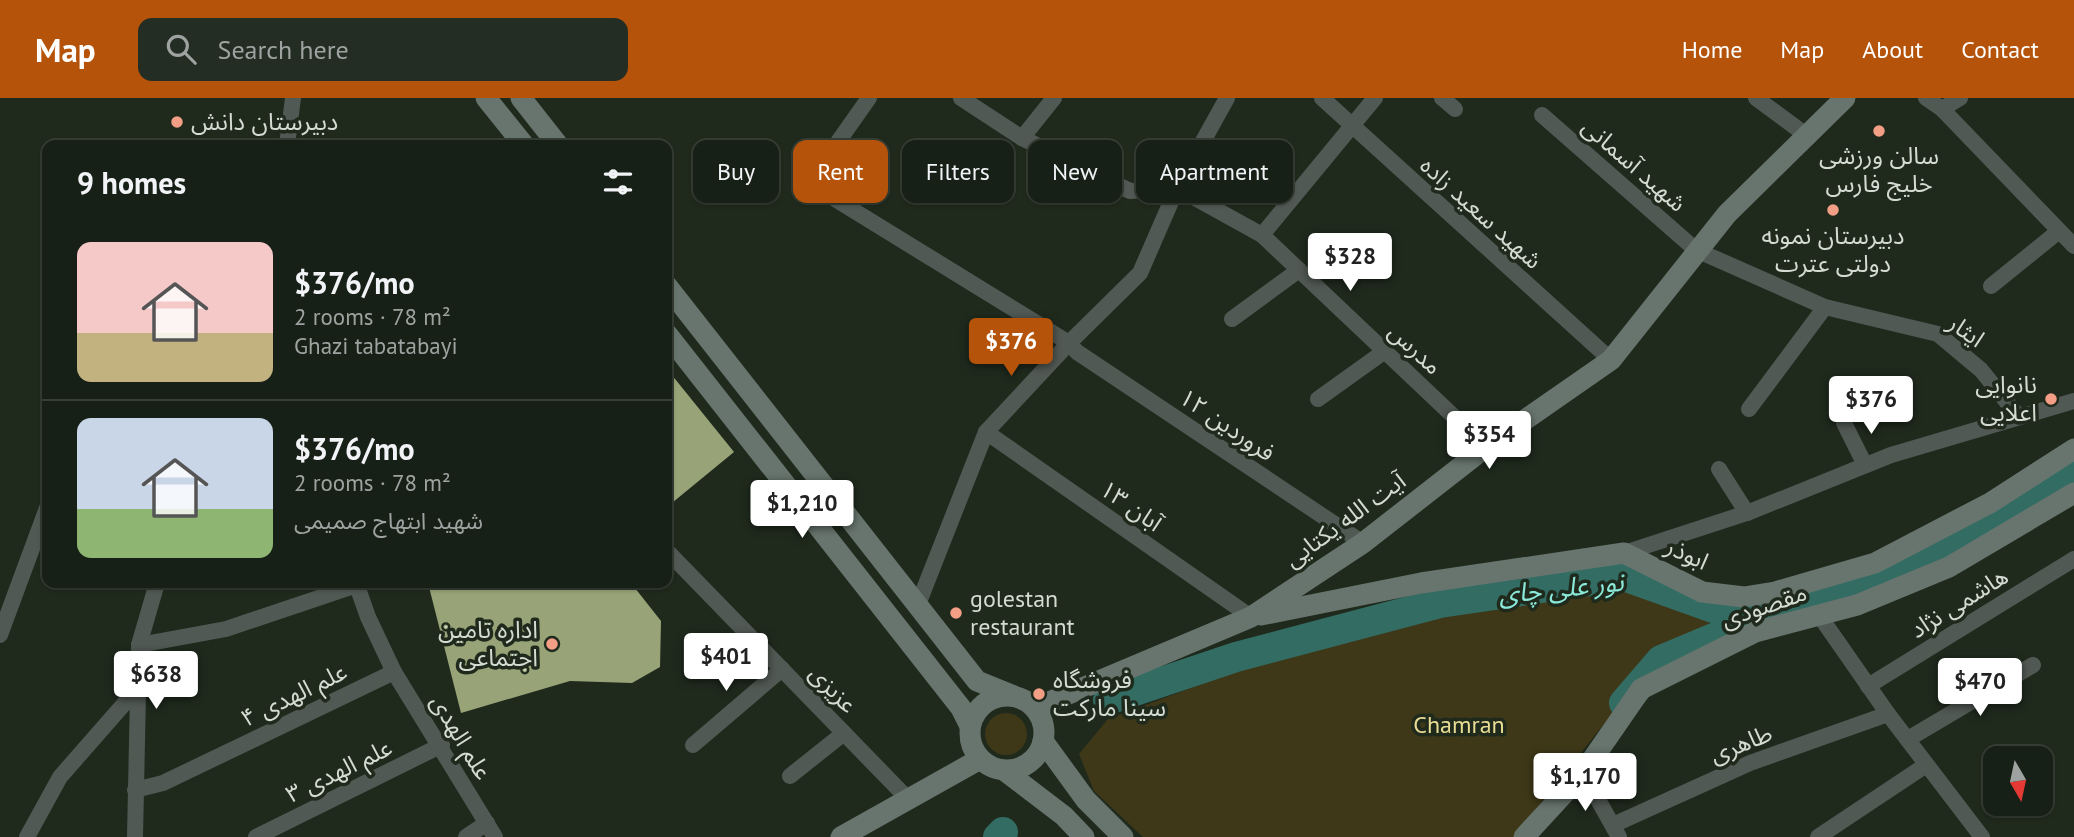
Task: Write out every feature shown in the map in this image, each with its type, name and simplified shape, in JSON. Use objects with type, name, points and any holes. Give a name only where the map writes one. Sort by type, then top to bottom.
[{"type":"street","points":[[288,140],[293,98]]},
{"type":"street","points":[[486,98],[520,140]]},
{"type":"street","points":[[521,98],[554,140]]},
{"type":"street","name":"۱۲ فروردین","points":[[869,98],[809,183],[1069,343],[1077,352],[1363,543]]},
{"type":"street","points":[[961,98],[1022,138],[1130,191],[1136,191]]},
{"type":"street","points":[[1022,138],[1054,98]]},
{"type":"street","points":[[1204,140],[1227,98]]},
{"type":"street","name":"شهید سعید زاده","points":[[1322,98],[1611,360]]},
{"type":"street","points":[[1262,234],[1375,98]]},
{"type":"street","points":[[1756,98],[1806,135]]},
{"type":"street","name":"آیت الله یکتایی","points":[[1035,708],[1251,617],[1363,543],[1486,447],[1611,360],[1696,250],[1845,98]]},
{"type":"street","points":[[1926,98],[1942,109],[2074,246]]},
{"type":"street","points":[[1942,109],[1960,98]]},
{"type":"street","name":"شهید آسمانی","points":[[1542,115],[1696,250]]},
{"type":"street","points":[[917,607],[986,432],[1069,343],[1140,273],[1170,203]]},
{"type":"street","name":"مدرس","points":[[1205,203],[1262,234],[1486,447]]},
{"type":"street","points":[[1991,286],[2059,231]]},
{"type":"street","name":"ایثار","points":[[1696,250],[1825,307],[1938,334],[1981,370],[2019,416]]},
{"type":"street","points":[[1232,319],[1300,270]]},
{"type":"street","points":[[672,297],[977,681],[1035,708],[1041,718],[1043,741],[1034,760],[1025,766],[1005,771]]},
{"type":"street","points":[[1749,409],[1825,307]]},
{"type":"street","points":[[672,340],[961,708],[970,726]]},
{"type":"street","points":[[1318,400],[1385,351]]},
{"type":"street","points":[[1251,617],[1421,583],[1624,553],[1747,513],[1865,465],[2074,401]]},
{"type":"street","points":[[1844,423],[1865,465]]},
{"type":"street","name":"۱۳ آبان","points":[[986,432],[1251,617]]},
{"type":"street","name":"ابوذر","points":[[1624,553],[1702,592],[1744,597],[1775,592],[1875,563],[1990,503],[2074,449]]},
{"type":"street","points":[[1719,469],[1747,513]]},
{"type":"street","name":"مقصودی","points":[[1524,837],[1583,773],[1641,689],[1755,632],[1857,605],[1949,567],[2074,493]]},
{"type":"street","points":[[0,635],[42,522]]},
{"type":"street","name":"عزیزی","points":[[672,556],[908,799]]},
{"type":"street","name":"هاشمی نژاد","points":[[1868,686],[2074,559]]},
{"type":"street","points":[[135,837],[139,645],[156,588]]},
{"type":"street","points":[[139,645],[226,629],[345,588]]},
{"type":"street","name":"علم الهدی","points":[[358,588],[368,617],[394,672],[442,745],[491,830]]},
{"type":"street","points":[[1819,615],[1888,714],[1982,837]]},
{"type":"street","points":[[1908,739],[2033,665]]},
{"type":"street","points":[[693,745],[782,669]]},
{"type":"street","name":"علم الهدی ۴","points":[[135,790],[163,783],[394,672]]},
{"type":"street","points":[[27,837],[60,777],[138,688]]},
{"type":"street","points":[[1014,696],[991,699],[974,715],[970,726],[970,742],[980,759],[1005,771],[1064,816],[1084,837]]},
{"type":"street","name":"طاهری","points":[[1616,831],[1751,763],[1888,714]]},
{"type":"street","points":[[790,776],[844,733]]},
{"type":"street","points":[[1043,741],[1086,800],[1123,837]]},
{"type":"street","name":"علم الهدی ۳","points":[[256,837],[442,745]]},
{"type":"street","points":[[841,837],[980,759]]},
{"type":"street","points":[[1818,837],[1926,765]]},
{"type":"street","points":[[1583,773],[1616,831]]},
{"type":"street","points":[[466,837],[491,830]]},
{"type":"green space","name":"Chamran","points":[[1613,584],[1710,618],[1706,639],[1670,672],[1623,700],[1514,837],[1143,837],[1094,791],[1079,754],[1108,719],[1334,635]]},
{"type":"green space","points":[[1006,713],[1021,719],[1027,734],[1021,749],[1006,755],[991,749],[985,734],[991,719]]},
{"type":"building","points":[[672,375],[734,452],[672,503]]},
{"type":"building","name":"اداره تامین اجتماعی","points":[[429,588],[635,588],[661,621],[660,667],[632,683],[570,681],[461,713]]},
{"type":"waterway","name":"نور علی چای","points":[[1108,700],[1236,657],[1440,603],[1624,576],[1722,611],[1773,612],[1943,554],[2074,471]]},
{"type":"waterway","points":[[1624,703],[1661,660],[1766,616]]},
{"type":"waterway","points":[[998,837],[1003,832]]},
{"type":"place","name":"دبیرستان دانش","points":[[177,122]]},
{"type":"place","name":"سالن ورزشی خلیج فارس","points":[[1879,131]]},
{"type":"place","name":"دبیرستان نمونه دولتی عترت","points":[[1833,210]]},
{"type":"place","name":"نانوایی اعلایی","points":[[2051,399]]},
{"type":"place","name":"golestan restaurant","points":[[956,613]]},
{"type":"place","name":"اداره تامین اجتماعی","points":[[552,644]]},
{"type":"place","name":"فروشگاه سینا مارکت","points":[[1039,694]]}]
